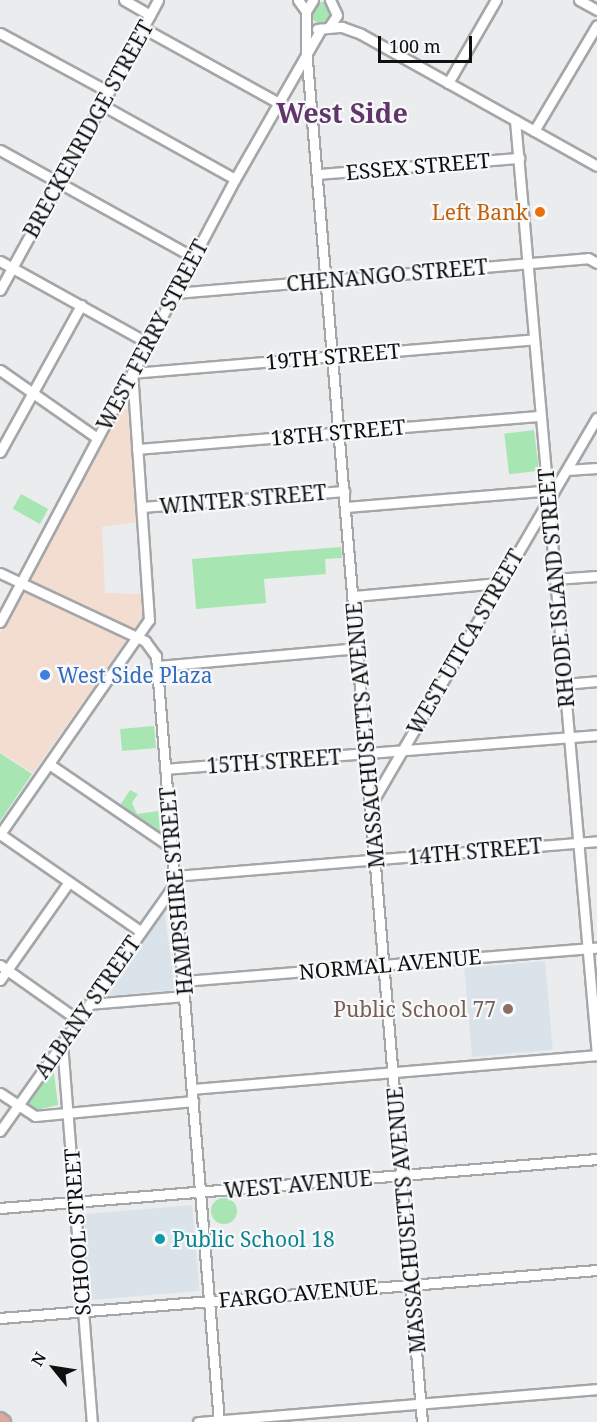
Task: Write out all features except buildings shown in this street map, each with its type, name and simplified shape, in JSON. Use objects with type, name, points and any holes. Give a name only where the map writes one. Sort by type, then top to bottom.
[{"type":"main road","points":[[0,1419],[4,1422]]},
{"type":"street","points":[[124,0],[150,15]]},
{"type":"street","name":"BRECKENRIDGE STREET","points":[[0,290],[158,0]]},
{"type":"street","points":[[298,0],[306,11],[313,0]]},
{"type":"street","points":[[448,83],[496,0]]},
{"type":"street","points":[[579,0],[597,10]]},
{"type":"street","points":[[335,4],[361,34],[597,166]]},
{"type":"street","name":"WEST FERRY STREET","points":[[0,622],[235,179],[306,49],[325,28],[335,4]]},
{"type":"street","name":"WEST FERRY STREET","points":[[306,11],[308,22],[306,49]]},
{"type":"street","points":[[308,22],[325,28],[361,34]]},
{"type":"street","points":[[534,131],[597,25]]},
{"type":"street","points":[[143,28],[277,102]]},
{"type":"street","points":[[0,33],[109,92]]},
{"type":"street","name":"MASSACHUSETTS AVENUE","points":[[306,49],[423,1422]]},
{"type":"street","points":[[102,105],[235,179]]},
{"type":"street","name":"RHODE ISLAND STREET","points":[[515,120],[540,416],[550,496],[554,579],[568,737],[592,948],[597,1055]]},
{"type":"street","points":[[0,150],[193,257]]},
{"type":"street","name":"ESSEX STREET","points":[[318,174],[519,158]]},
{"type":"street","name":"CHENANGO STREET","points":[[175,293],[588,258],[597,263]]},
{"type":"street","points":[[0,261],[148,343]]},
{"type":"street","points":[[0,452],[81,305]]},
{"type":"street","name":"19TH STREET","points":[[132,373],[534,339]]},
{"type":"street","points":[[0,370],[97,438]]},
{"type":"street","points":[[132,373],[151,612],[137,638],[0,834],[140,931]]},
{"type":"street","name":"18TH STREET","points":[[137,449],[540,416]]},
{"type":"street","name":"WEST UTICA STREET","points":[[370,804],[597,418]]},
{"type":"street","points":[[567,470],[597,468]]},
{"type":"street","name":"WINTER STREET","points":[[142,507],[344,491]]},
{"type":"street","points":[[346,507],[541,491],[550,496]]},
{"type":"street","points":[[0,573],[137,638]]},
{"type":"street","points":[[554,579],[597,576]]},
{"type":"street","points":[[353,596],[500,584]]},
{"type":"street","name":"HAMPSHIRE STREET","points":[[137,638],[154,649],[157,666],[219,1421]]},
{"type":"street","points":[[157,666],[357,648]]},
{"type":"street","points":[[564,684],[597,681]]},
{"type":"street","name":"15TH STREET","points":[[165,769],[597,735]]},
{"type":"street","points":[[49,764],[172,848]]},
{"type":"street","name":"14TH STREET","points":[[175,880],[375,859],[597,841]]},
{"type":"street","name":"ALBANY STREET","points":[[0,1131],[175,880]]},
{"type":"street","points":[[0,980],[4,967],[69,882]]},
{"type":"street","name":"NORMAL AVENUE","points":[[183,981],[592,948]]},
{"type":"street","points":[[4,967],[78,1020]]},
{"type":"street","points":[[89,1004],[184,996]]},
{"type":"street","name":"SCHOOL STREET","points":[[62,1043],[92,1422]]},
{"type":"street","points":[[192,1089],[597,1055]]},
{"type":"street","points":[[0,1093],[35,1116],[193,1101]]},
{"type":"street","name":"WEST AVENUE","points":[[0,1208],[597,1159]]},
{"type":"street","name":"FARGO AVENUE","points":[[0,1318],[412,1283],[597,1270]]},
{"type":"street","points":[[198,1422],[597,1389]]},
{"type":"shaded area","points":[[121,407],[128,410],[137,522],[102,527],[105,593],[143,594],[146,612],[33,773],[0,752],[0,634]]},
{"type":"shaded area","points":[[164,908],[175,990],[105,996],[105,993]]},
{"type":"shaded area","name":"Public School 77","points":[[545,961],[553,1050],[472,1057],[464,968]]},
{"type":"shaded area","points":[[192,1205],[199,1291],[90,1300],[82,1215]]},
{"type":"green space","points":[[322,2],[332,9],[333,13],[326,23],[322,24],[312,17],[311,13],[318,3]]},
{"type":"green space","points":[[534,430],[539,471],[509,474],[504,434]]},
{"type":"green space","points":[[21,494],[48,509],[40,524],[13,509]]},
{"type":"green space","points":[[341,547],[342,558],[325,559],[326,574],[264,579],[266,603],[196,609],[192,559]]},
{"type":"green space","points":[[154,726],[156,748],[122,751],[120,729]]},
{"type":"green space","points":[[0,753],[32,774],[0,821]]},
{"type":"green space","points":[[130,790],[138,794],[132,803],[137,814],[159,811],[160,834],[119,807]]},
{"type":"green space","points":[[53,1065],[58,1105],[36,1110],[25,1103]]},
{"type":"green space","points":[[224,1198],[233,1202],[237,1211],[233,1220],[224,1224],[215,1220],[211,1211],[215,1202]]},
{"type":"place","name":"Left Bank","points":[[540,212]]},
{"type":"place","name":"West Side Plaza","points":[[45,675]]},
{"type":"place","name":"Public School 77","points":[[508,1009]]},
{"type":"place","name":"Public School 18","points":[[160,1239]]},
{"type":"district","name":"West Side","points":[[342,113]]}]
